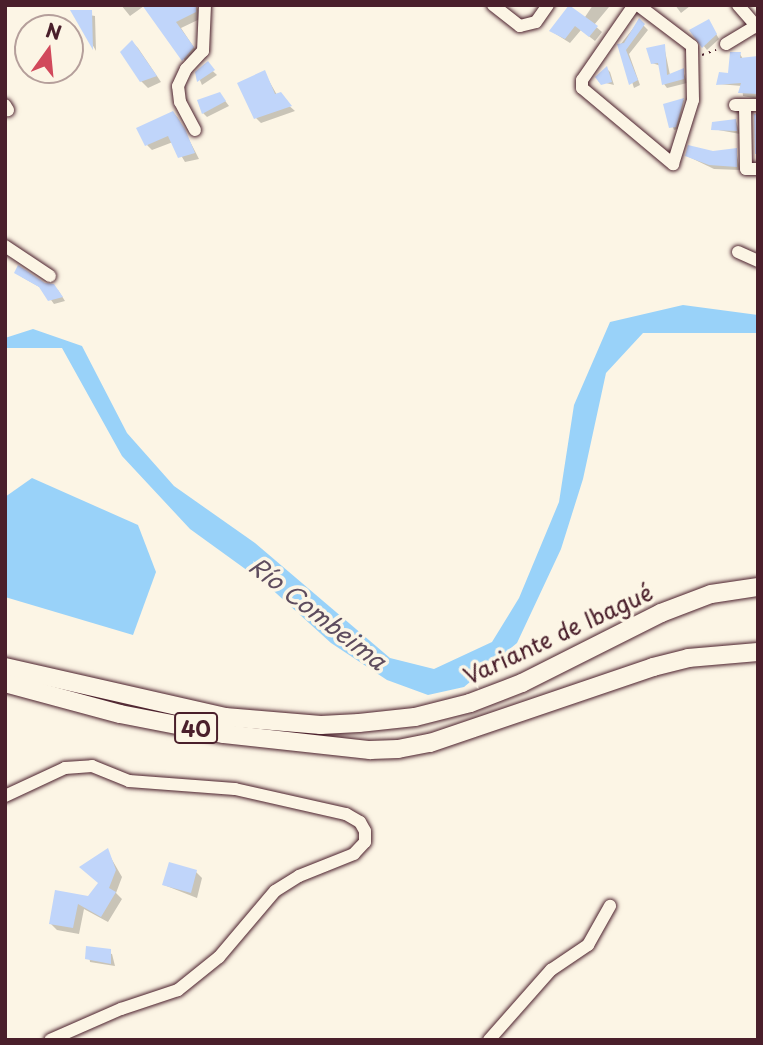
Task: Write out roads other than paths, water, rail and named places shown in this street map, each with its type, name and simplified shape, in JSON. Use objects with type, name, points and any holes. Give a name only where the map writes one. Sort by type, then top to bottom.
[{"type":"highway","name":"Variante de Ibagué","points":[[5,667],[225,717],[321,725],[359,723],[437,712],[522,683],[661,612],[711,594],[758,587]]},
{"type":"highway","points":[[611,638],[633,639],[715,604],[758,595]]},
{"type":"highway","points":[[688,658],[704,648],[758,641]]},
{"type":"highway","name":"40","points":[[5,684],[225,734],[390,749],[430,743],[688,658],[758,652]]},
{"type":"street","points":[[195,130],[180,102],[178,86],[186,69],[203,51],[205,5]]},
{"type":"street","points":[[493,5],[512,22],[529,25],[548,5]]},
{"type":"street","points":[[636,5],[693,50],[692,100],[673,164],[582,88],[582,80],[636,5]]},
{"type":"street","points":[[726,44],[757,27],[738,5]]},
{"type":"street","points":[[746,105],[752,169]]},
{"type":"street","points":[[5,246],[50,276]]},
{"type":"street","points":[[738,252],[758,261]]},
{"type":"street","points":[[5,796],[65,768],[92,766],[130,780],[235,789],[346,814],[360,822],[365,831],[365,842],[354,854],[299,876],[275,891],[219,957],[178,990],[121,1009],[50,1040]]},
{"type":"street","points":[[489,1040],[551,970],[588,945],[610,906]]},
{"type":"water","name":"Río Combeima","points":[[683,305],[758,315],[758,333],[643,333],[606,373],[583,479],[561,549],[517,643],[464,687],[428,695],[387,680],[331,643],[266,584],[190,529],[122,456],[62,348],[5,348],[5,338],[33,329],[82,346],[127,433],[174,486],[255,543],[390,658],[434,669],[492,642],[519,598],[559,502],[574,405],[610,322]]},
{"type":"water","points":[[32,478],[138,525],[156,572],[133,635],[5,597],[5,497]]}]
